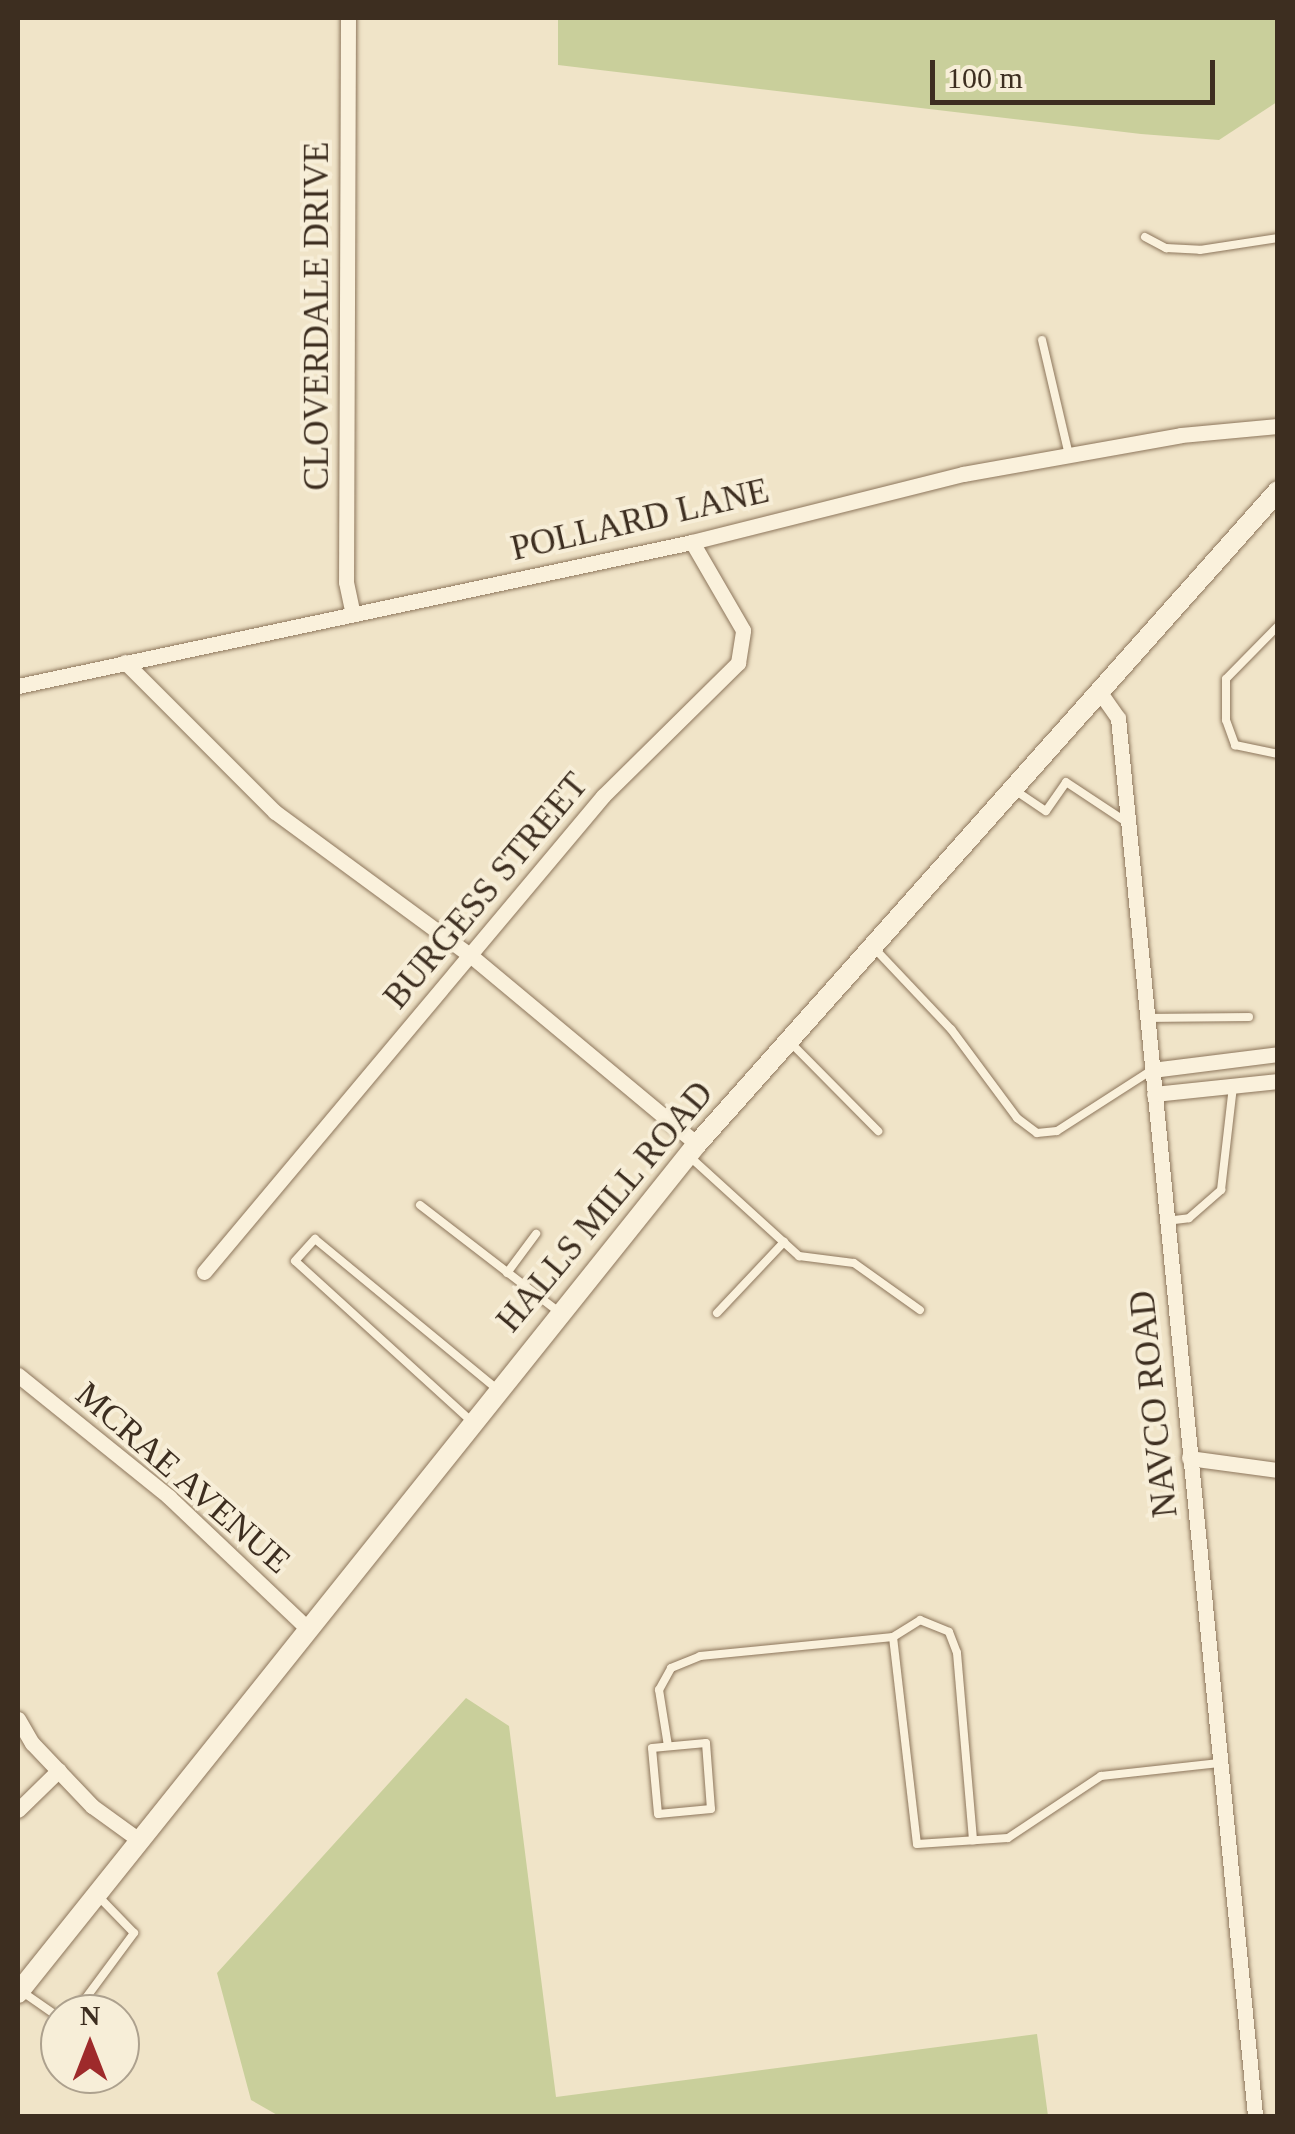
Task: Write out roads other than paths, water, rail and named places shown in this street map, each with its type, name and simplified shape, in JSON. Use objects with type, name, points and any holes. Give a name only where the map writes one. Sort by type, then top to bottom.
[{"type":"street","name":"CLOVERDALE DRIVE","points":[[348,18],[346,582],[353,614]]},
{"type":"street","name":"POLLARD LANE","points":[[18,686],[692,542],[963,474],[1278,426]]},
{"type":"street","name":"HALLS MILL ROAD","points":[[19,1992],[470,1420],[692,1150],[1278,491]]},
{"type":"street","name":"BURGESS STREET","points":[[204,1272],[603,796],[738,663],[743,630],[692,542]]},
{"type":"street","points":[[125,662],[276,812],[470,955],[692,1150]]},
{"type":"street","name":"NAVCO ROAD","points":[[1099,692],[1118,718],[1255,2116]]},
{"type":"street","points":[[1152,1070],[1278,1054]]},
{"type":"street","points":[[1154,1094],[1278,1082]]},
{"type":"street","name":"MCRAE AVENUE","points":[[18,1375],[169,1498],[307,1628]]},
{"type":"street","points":[[1189,1458],[1278,1470]]},
{"type":"street","points":[[18,1718],[92,1806],[139,1840]]},
{"type":"street","points":[[18,1810],[59,1770]]},
{"type":"lane","points":[[1146,237],[1166,248],[1200,250],[1278,238]]},
{"type":"lane","points":[[1042,340],[1069,455]]},
{"type":"lane","points":[[1278,626],[1226,679],[1226,707],[1235,745],[1278,754]]},
{"type":"lane","points":[[1012,789],[1046,811],[1066,782],[1128,823]]},
{"type":"lane","points":[[872,946],[951,1029],[1016,1118],[1037,1133],[1058,1131],[1152,1070]]},
{"type":"lane","points":[[1146,1018],[1249,1017]]},
{"type":"lane","points":[[789,1041],[878,1132]]},
{"type":"lane","points":[[1166,1222],[1189,1218],[1221,1190],[1232,1086]]},
{"type":"lane","points":[[692,1150],[799,1256],[854,1263],[920,1310]]},
{"type":"lane","points":[[420,1205],[559,1312]]},
{"type":"lane","points":[[507,1273],[536,1234]]},
{"type":"lane","points":[[470,1420],[295,1261],[315,1239],[496,1388]]},
{"type":"lane","points":[[717,1313],[784,1242]]},
{"type":"lane","points":[[668,1746],[659,1690],[671,1668],[700,1656],[892,1637],[920,1620],[948,1632],[957,1654],[973,1840]]},
{"type":"lane","points":[[892,1637],[917,1844],[1008,1838],[1101,1776],[1220,1763]]},
{"type":"lane","points":[[706,1743],[711,1809],[658,1814],[652,1748],[668,1746],[706,1743]]},
{"type":"lane","points":[[89,1994],[134,1933],[96,1894]]}]
